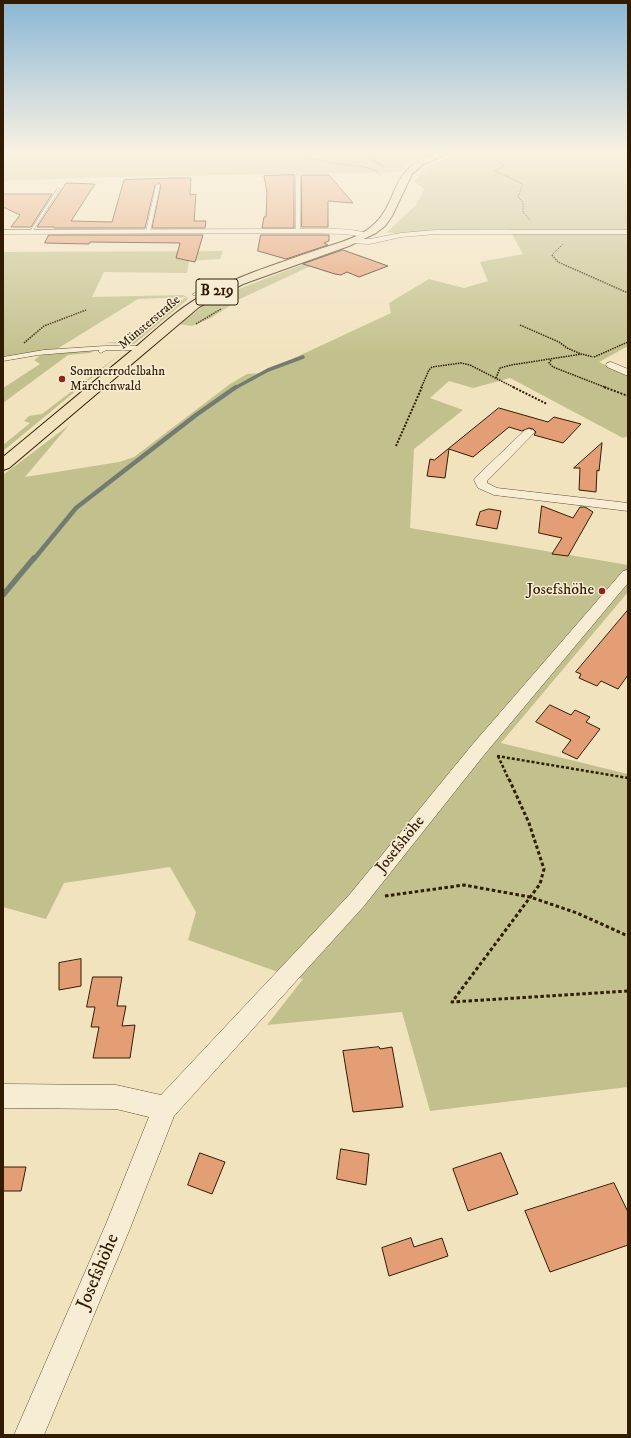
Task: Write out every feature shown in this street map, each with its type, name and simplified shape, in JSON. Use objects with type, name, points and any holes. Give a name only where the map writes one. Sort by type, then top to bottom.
[{"type":"main road","name":"Münsterstraße","points":[[3,465],[195,304],[201,295],[351,241],[365,235],[384,221]]},
{"type":"street","points":[[3,232],[298,231],[345,232],[365,235]]},
{"type":"street","points":[[351,241],[363,244],[401,235],[417,233],[628,232]]},
{"type":"street","points":[[611,365],[628,373]]},
{"type":"street","points":[[529,432],[480,480],[482,485],[494,491],[628,507]]},
{"type":"street","name":"Josefshöhe","points":[[29,1435],[116,1231],[165,1108],[357,900],[478,750],[628,574]]},
{"type":"street","points":[[3,1096],[116,1097],[165,1108]]},
{"type":"lane","points":[[30,232],[37,221]]},
{"type":"lane","points":[[148,232],[150,221]]},
{"type":"lane","points":[[298,221],[298,231]]},
{"type":"lane","points":[[99,342],[101,349]]},
{"type":"lane","points":[[3,359],[48,352],[143,348]]},
{"type":"lane","points":[[40,354],[48,352]]},
{"type":"path","points":[[531,221],[544,232],[557,235],[562,240],[563,244],[552,255],[558,262],[628,293]]},
{"type":"path","points":[[22,355],[18,351],[19,347],[44,326],[86,310]]},
{"type":"path","points":[[520,326],[559,342],[566,348],[593,357]]},
{"type":"path","points":[[496,378],[500,368],[506,366],[582,354]]},
{"type":"path","points":[[551,359],[549,363],[553,367],[628,396]]},
{"type":"path","points":[[396,446],[429,370],[432,368],[461,363],[470,365],[547,404]]},
{"type":"path","points":[[628,778],[498,756],[529,823],[544,869],[540,884],[452,1002],[628,991]]},
{"type":"path","points":[[357,900],[464,885],[530,897],[577,914],[628,936]]},
{"type":"shaded area","points":[[399,221],[628,221],[628,346],[599,362],[628,375],[628,436],[623,438],[510,378],[473,388],[449,381],[430,398],[463,410],[414,449],[410,528],[628,565],[628,592],[501,743],[628,774],[628,1087],[430,1111],[402,1012],[267,1025],[303,979],[278,972],[188,940],[196,912],[170,867],[64,883],[46,919],[3,907],[3,475],[69,425],[25,477],[119,462],[134,457],[230,384],[247,374],[262,373],[391,313],[389,303],[429,279],[464,288],[488,281],[480,262],[523,254],[509,229],[436,230],[398,234],[387,232]]},
{"type":"shaded area","points":[[223,251],[220,259],[189,261],[187,273],[104,272],[92,297],[183,295],[188,298],[134,344],[104,343],[128,341],[186,297],[138,299],[57,349],[3,357],[3,252]]},
{"type":"shaded area","points":[[314,260],[315,264],[240,299],[211,318],[192,326],[178,324],[215,298]]},
{"type":"shaded area","points":[[68,351],[94,351],[90,353],[68,355],[3,403],[3,388],[40,364],[34,360],[41,355]]},
{"type":"shaded area","points":[[123,352],[3,451],[3,445],[30,423],[24,421],[29,416],[42,414]]},
{"type":"building","points":[[15,221],[35,221],[31,227],[11,227]]},
{"type":"building","points":[[41,221],[147,221],[145,228],[37,227]]},
{"type":"building","points":[[153,221],[206,221],[205,228],[152,228]]},
{"type":"building","points":[[263,221],[294,221],[294,228],[262,228]]},
{"type":"building","points":[[302,221],[328,221],[328,227],[302,227]]},
{"type":"building","points":[[49,235],[203,235],[195,262],[176,258],[180,243],[45,243]]},
{"type":"building","points":[[261,235],[329,235],[329,241],[324,243],[328,245],[286,259],[258,251]]},
{"type":"building","points":[[343,250],[388,266],[359,277],[347,272],[341,275],[335,274],[303,264]]},
{"type":"building","points":[[499,408],[548,422],[554,417],[581,424],[563,443],[534,435],[536,432],[533,429],[529,428],[522,431],[509,427],[473,457],[449,449],[445,478],[427,476],[430,459],[434,460]]},
{"type":"building","points":[[602,443],[599,471],[597,470],[596,492],[579,490],[580,468],[574,468]]},
{"type":"building","points":[[542,506],[573,518],[580,507],[585,507],[593,512],[568,556],[552,554],[562,538],[539,533]]},
{"type":"building","points":[[489,509],[501,511],[497,529],[476,525],[480,512]]},
{"type":"building","points":[[628,610],[628,675],[618,689],[601,681],[597,686],[579,678],[581,674],[576,672]]},
{"type":"building","points":[[550,705],[571,715],[575,710],[590,717],[586,722],[600,729],[577,759],[562,752],[571,740],[536,722]]},
{"type":"building","points":[[81,959],[81,986],[59,990],[59,963]]},
{"type":"building","points":[[93,977],[122,977],[117,1006],[126,1006],[122,1026],[135,1025],[130,1058],[93,1058],[99,1027],[91,1027],[95,1007],[87,1007]]},
{"type":"building","points":[[379,1047],[380,1049],[392,1047],[403,1107],[353,1112],[343,1051]]},
{"type":"building","points":[[341,1149],[369,1154],[366,1185],[337,1179]]},
{"type":"building","points":[[200,1153],[225,1162],[212,1194],[188,1185]]},
{"type":"building","points":[[501,1153],[518,1194],[468,1211],[453,1169]]},
{"type":"building","points":[[3,1167],[26,1167],[21,1191],[3,1191]]},
{"type":"building","points":[[614,1183],[628,1212],[628,1245],[550,1272],[525,1211]]},
{"type":"building","points":[[411,1238],[414,1247],[442,1238],[448,1256],[389,1276],[382,1248]]},
{"type":"waterway","points":[[235,388],[268,370],[303,357]]},
{"type":"waterway","points":[[34,559],[76,508],[196,415],[236,387]]},
{"type":"waterway","points":[[3,595],[34,558]]},
{"type":"place","name":"Sommerrodelbahn Märchenwald","points":[[62,379]]},
{"type":"place","name":"Josefshöhe","points":[[602,591]]}]
